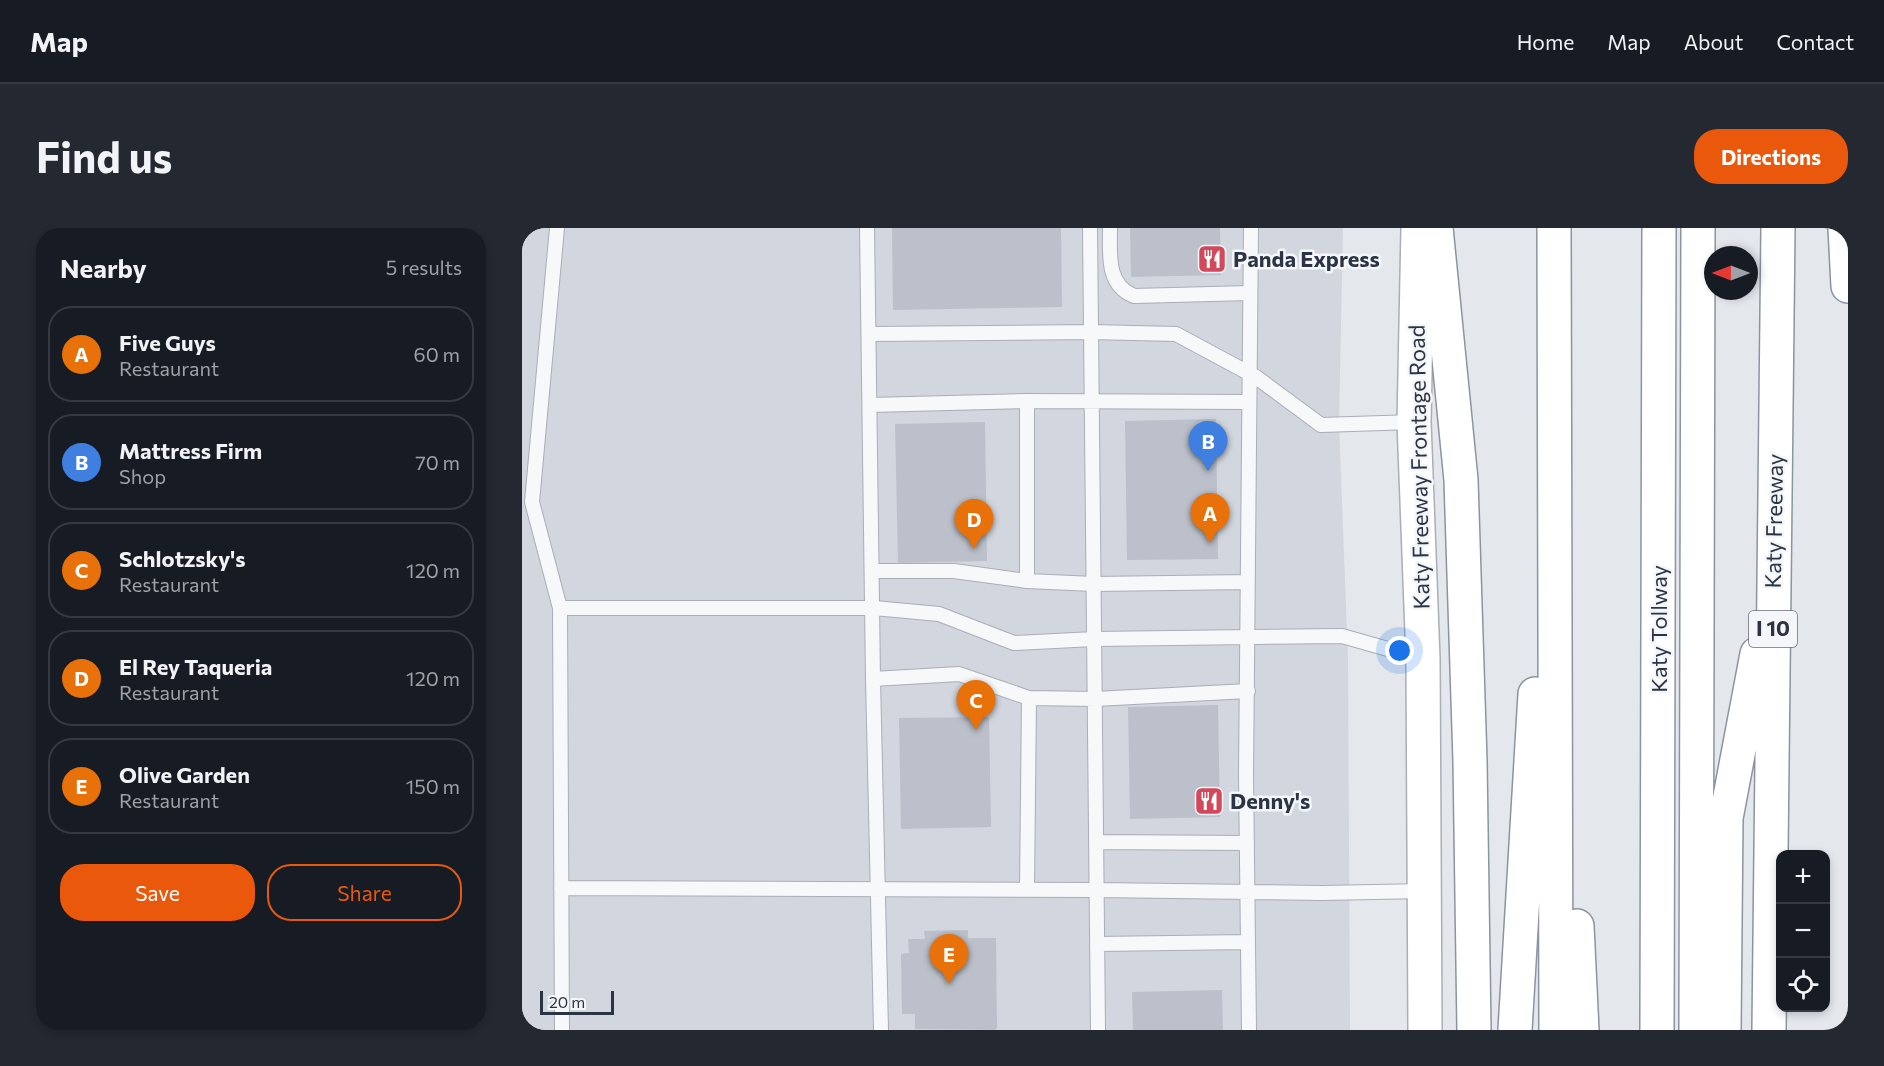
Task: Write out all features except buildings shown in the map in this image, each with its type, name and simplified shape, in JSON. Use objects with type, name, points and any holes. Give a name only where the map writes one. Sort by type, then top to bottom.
[{"type":"main road","name":"Katy Freeway Frontage Road","points":[[1418,228],[1414,422],[1423,659],[1425,1030]]},
{"type":"main road","points":[[1436,228],[1461,480],[1470,761],[1474,1030]]},
{"type":"main road","points":[[1554,228],[1556,1030]]},
{"type":"main road","name":"Katy Tollway","points":[[1658,1030],[1659,228]]},
{"type":"main road","name":"Katy Tollway","points":[[1696,1030],[1698,228]]},
{"type":"main road","name":"Katy Freeway","points":[[1769,1030],[1778,228]]},
{"type":"main road","points":[[1845,228],[1848,286]]},
{"type":"main road","points":[[1515,1030],[1554,372]]},
{"type":"main road","points":[[1555,505],[1582,1030]]},
{"type":"main road","points":[[1724,1030],[1726,818],[1773,571]]},
{"type":"lane","points":[[556,228],[532,502],[560,608],[562,1030]]},
{"type":"lane","points":[[867,228],[874,608],[873,679],[881,1030]]},
{"type":"lane","points":[[1090,228],[1098,1030]]},
{"type":"lane","points":[[1110,228],[1111,266],[1114,279],[1126,293],[1134,296],[1250,293]]},
{"type":"lane","points":[[1249,1030],[1247,843],[1251,228]]},
{"type":"lane","points":[[869,334],[1091,332],[1176,334],[1249,373],[1321,425],[1414,422]]},
{"type":"lane","points":[[870,405],[1027,401],[1249,402]]},
{"type":"lane","points":[[1027,401],[1027,581]]},
{"type":"lane","points":[[873,571],[954,571],[1027,581],[1094,584],[1248,582]]},
{"type":"lane","points":[[560,608],[874,608],[939,614],[1014,643],[1094,639],[1342,636],[1423,659]]},
{"type":"lane","points":[[873,679],[959,674],[1029,698],[1095,699],[1248,691]]},
{"type":"lane","points":[[1027,890],[1029,698]]},
{"type":"lane","points":[[1096,842],[1247,843]]},
{"type":"lane","points":[[561,888],[1425,891]]},
{"type":"lane","points":[[1097,944],[1248,942]]},
{"type":"shaded area","points":[[522,228],[1343,228],[1339,423],[1348,660],[1350,1030],[522,1030]]},
{"type":"place","name":"Panda Express","points":[[1212,259]]},
{"type":"place","name":"Mattress Firm","points":[[1208,471]]},
{"type":"place","name":"Five Guys","points":[[1210,543]]},
{"type":"place","name":"El Rey Taqueria","points":[[974,549]]},
{"type":"place","name":"Schlotzsky's","points":[[976,730]]},
{"type":"place","name":"Denny's","points":[[1209,801]]},
{"type":"place","name":"Olive Garden","points":[[949,984]]}]
